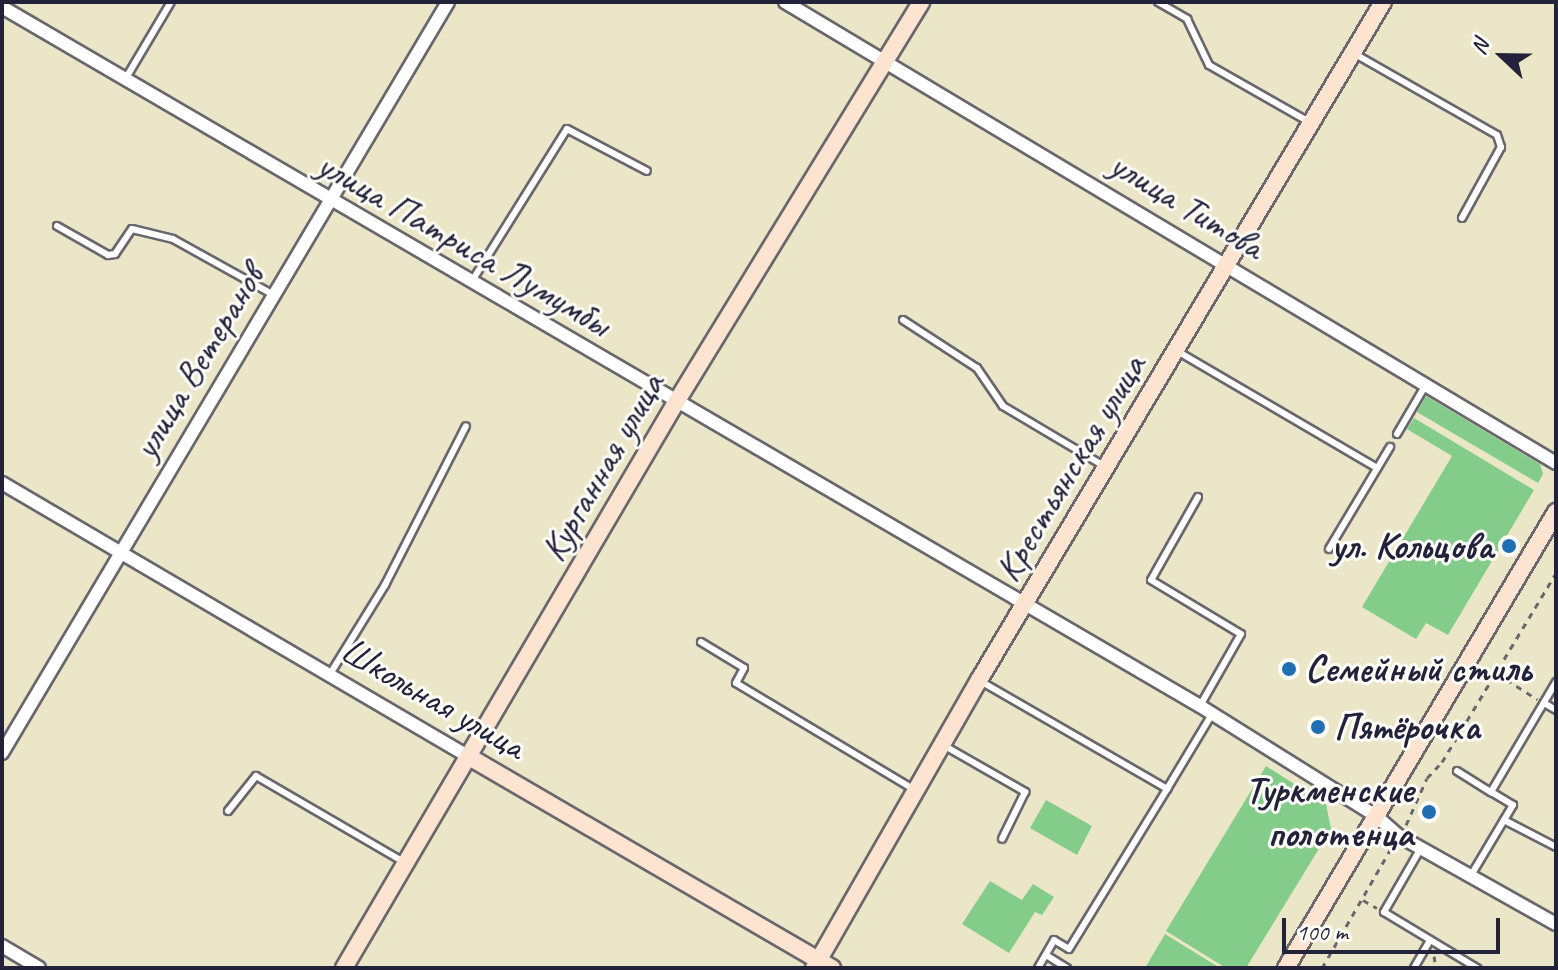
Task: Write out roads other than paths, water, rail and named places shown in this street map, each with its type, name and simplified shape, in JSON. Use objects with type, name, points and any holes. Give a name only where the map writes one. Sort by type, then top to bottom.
[{"type":"street","name":"улица Ветеранов","points":[[2,753],[448,2]]},
{"type":"street","name":"улица Титова","points":[[785,2],[886,59],[1556,463]]},
{"type":"street","name":"Курганная улица","points":[[344,968],[471,758],[675,404],[921,2]]},
{"type":"street","name":"Крестьянская улица","points":[[822,965],[979,680],[1383,2]]},
{"type":"street","name":"улица Патриса Лумумбы","points":[[2,7],[330,201],[472,281],[675,404],[1200,706],[1376,816],[1399,836],[1556,924]]},
{"type":"street","name":"Школьная улица","points":[[2,483],[822,965]]},
{"type":"street","points":[[1286,968],[1556,512]]},
{"type":"street","points":[[2,946],[39,968]]},
{"type":"lane","points":[[126,78],[171,2]]},
{"type":"lane","points":[[1158,2],[1187,19],[1209,65],[1312,123]]},
{"type":"lane","points":[[1354,53],[1497,135],[1501,147],[1462,218]]},
{"type":"lane","points":[[472,281],[567,129],[647,171]]},
{"type":"lane","points":[[57,226],[108,255],[115,254],[132,229],[162,236],[272,294]]},
{"type":"lane","points":[[903,320],[977,368],[1003,406],[1022,420],[1108,468]]},
{"type":"lane","points":[[1177,351],[1377,468]]},
{"type":"lane","points":[[1397,434],[1425,386]]},
{"type":"lane","points":[[330,674],[385,585],[466,426]]},
{"type":"lane","points":[[1329,549],[1390,447]]},
{"type":"lane","points":[[1198,497],[1151,580],[1241,634],[1200,706]]},
{"type":"lane","points":[[701,642],[744,668],[736,683],[916,791]]},
{"type":"lane","points":[[979,680],[1167,789]]},
{"type":"lane","points":[[1491,792],[1556,682]]},
{"type":"lane","points":[[1544,703],[1556,710]]},
{"type":"lane","points":[[1038,968],[1054,940],[1069,949],[1212,714]]},
{"type":"lane","points":[[943,745],[1025,792],[1002,839]]},
{"type":"lane","points":[[1457,771],[1513,805],[1470,877]]},
{"type":"lane","points":[[228,811],[256,776],[406,864]]},
{"type":"lane","points":[[1504,820],[1556,847]]},
{"type":"lane","points":[[1421,848],[1384,912],[1477,968]]},
{"type":"lane","points":[[1414,968],[1430,940]]},
{"type":"lane","points":[[1046,955],[1067,968]]},
{"type":"place","name":"ул. Кольцова","points":[[1509,546]]},
{"type":"place","name":"Семейный стиль","points":[[1289,669]]},
{"type":"place","name":"Пятёрочка","points":[[1318,727]]},
{"type":"place","name":"Туркменские полотенца","points":[[1429,812]]}]
